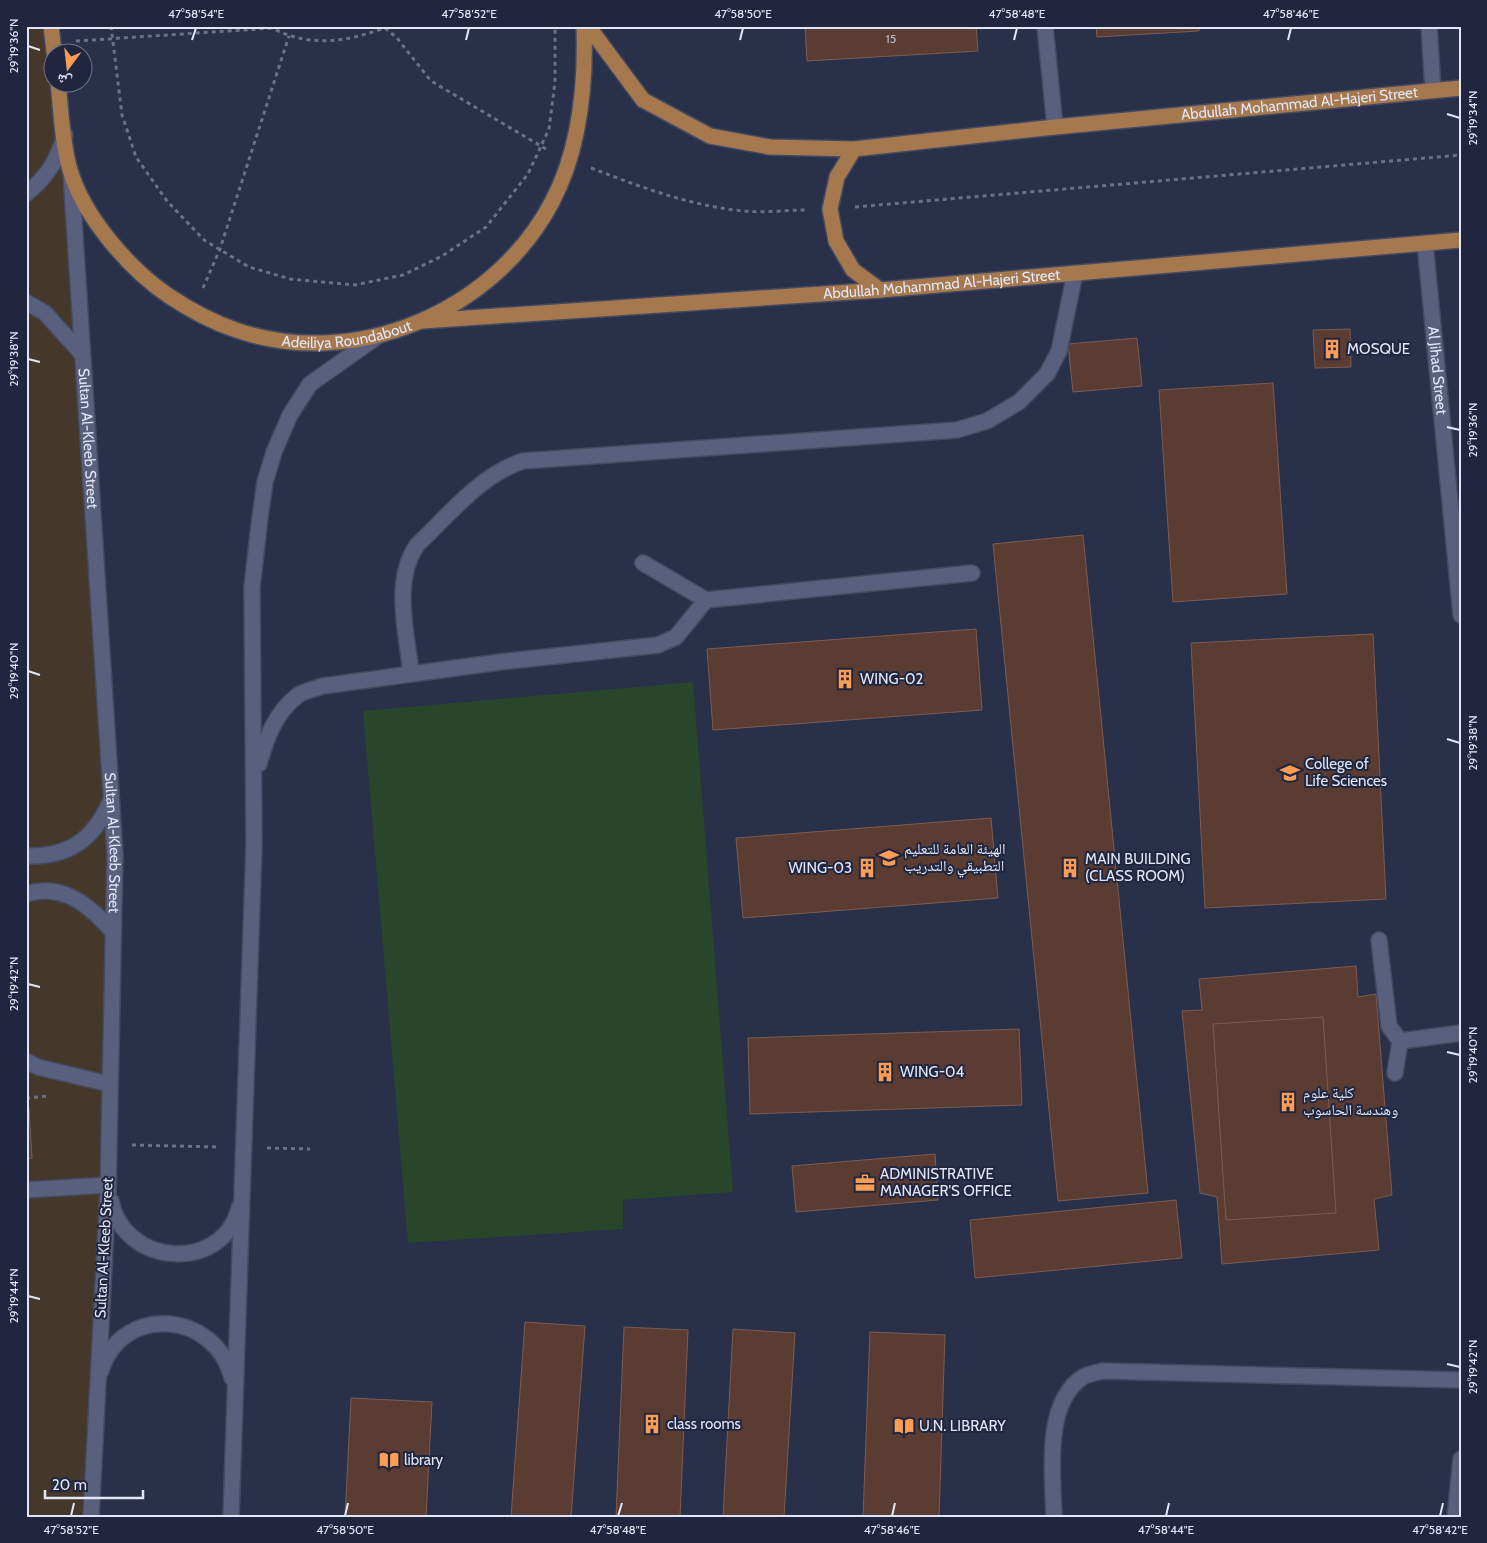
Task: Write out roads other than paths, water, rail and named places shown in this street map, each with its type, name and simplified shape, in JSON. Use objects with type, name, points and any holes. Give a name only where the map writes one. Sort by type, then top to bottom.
[{"type":"main road","points":[[51,26],[53,42]]},
{"type":"main road","name":"Abdullah Mohammad Al-Hajeri Street","points":[[586,26],[643,100],[710,136],[770,147],[854,149],[1055,126],[1461,88]]},
{"type":"main road","name":"Adeiliya Roundabout","points":[[59,92],[70,170],[91,214],[118,252],[153,285],[193,311],[236,330],[283,340],[331,343],[378,336],[423,321],[463,300],[498,273],[522,246],[552,202],[569,160],[579,117],[586,70],[586,26]]},
{"type":"main road","points":[[854,149],[837,177],[830,209],[836,241],[854,270],[880,290]]},
{"type":"main road","name":"Abdullah Mohammad Al-Hajeri Street","points":[[423,321],[880,290],[1461,240]]},
{"type":"street","points":[[1045,26],[1055,126]]},
{"type":"street","points":[[1429,26],[1434,90]]},
{"type":"street","points":[[26,194],[42,180],[57,160],[64,135]]},
{"type":"street","name":"Sultan Al-Kleeb Street","points":[[70,170],[115,854],[108,1187],[91,1517]]},
{"type":"street","name":"Al Jihad Street","points":[[1426,243],[1461,615]]},
{"type":"street","points":[[411,674],[402,587],[408,558],[416,545],[486,480],[503,468],[523,461],[957,430],[987,421],[1019,402],[1047,374],[1058,351],[1075,273]]},
{"type":"street","points":[[26,302],[45,313],[82,354]]},
{"type":"street","points":[[231,1517],[234,1389],[244,1193],[254,783],[252,587],[265,482],[274,452],[290,415],[310,384],[378,336]]},
{"type":"street","points":[[643,564],[706,600],[972,574]]},
{"type":"street","points":[[254,783],[266,737],[280,713],[298,695],[323,686],[658,645],[676,637],[706,600]]},
{"type":"street","points":[[26,856],[44,856],[66,851],[86,839],[101,822],[111,801]]},
{"type":"street","points":[[26,894],[43,890],[72,896],[93,909],[113,932]]},
{"type":"street","points":[[1379,940],[1389,1026],[1400,1041],[1394,1073]]},
{"type":"street","points":[[1400,1041],[1461,1033]]},
{"type":"street","points":[[26,1061],[38,1067],[109,1084]]},
{"type":"street","points":[[26,1190],[108,1187],[113,1215],[128,1236],[149,1250],[174,1255],[200,1251],[222,1238],[237,1217],[244,1193]]},
{"type":"street","points":[[98,1384],[105,1359],[121,1339],[143,1326],[168,1323],[193,1328],[214,1343],[229,1364],[234,1389]]},
{"type":"street","points":[[1054,1517],[1053,1438],[1057,1418],[1062,1402],[1072,1387],[1084,1376],[1102,1371],[1461,1380]]},
{"type":"street","points":[[1455,1517],[1460,1487],[1461,1460]]},
{"type":"place","name":"MOSQUE","points":[[1332,349]]},
{"type":"place","name":"WING-02","points":[[845,679]]},
{"type":"place","name":"College of Life Sciences","points":[[1290,773]]},
{"type":"place","name":"الهيئة العامة للتعليم التطبيقي والتدريب","points":[[889,858]]},
{"type":"place","name":"WING-03","points":[[867,868]]},
{"type":"place","name":"MAIN BUILDING (CLASS ROOM)","points":[[1070,868]]},
{"type":"place","name":"WING-04","points":[[885,1072]]},
{"type":"place","name":"كلية علوم وهندسة الحاسوب","points":[[1288,1102]]},
{"type":"place","name":"ADMINISTRATIVE MANAGER'S OFFICE","points":[[865,1183]]},
{"type":"place","name":"class rooms","points":[[652,1424]]},
{"type":"place","name":"U.N. LIBRARY","points":[[904,1426]]},
{"type":"place","name":"library","points":[[389,1460]]}]
